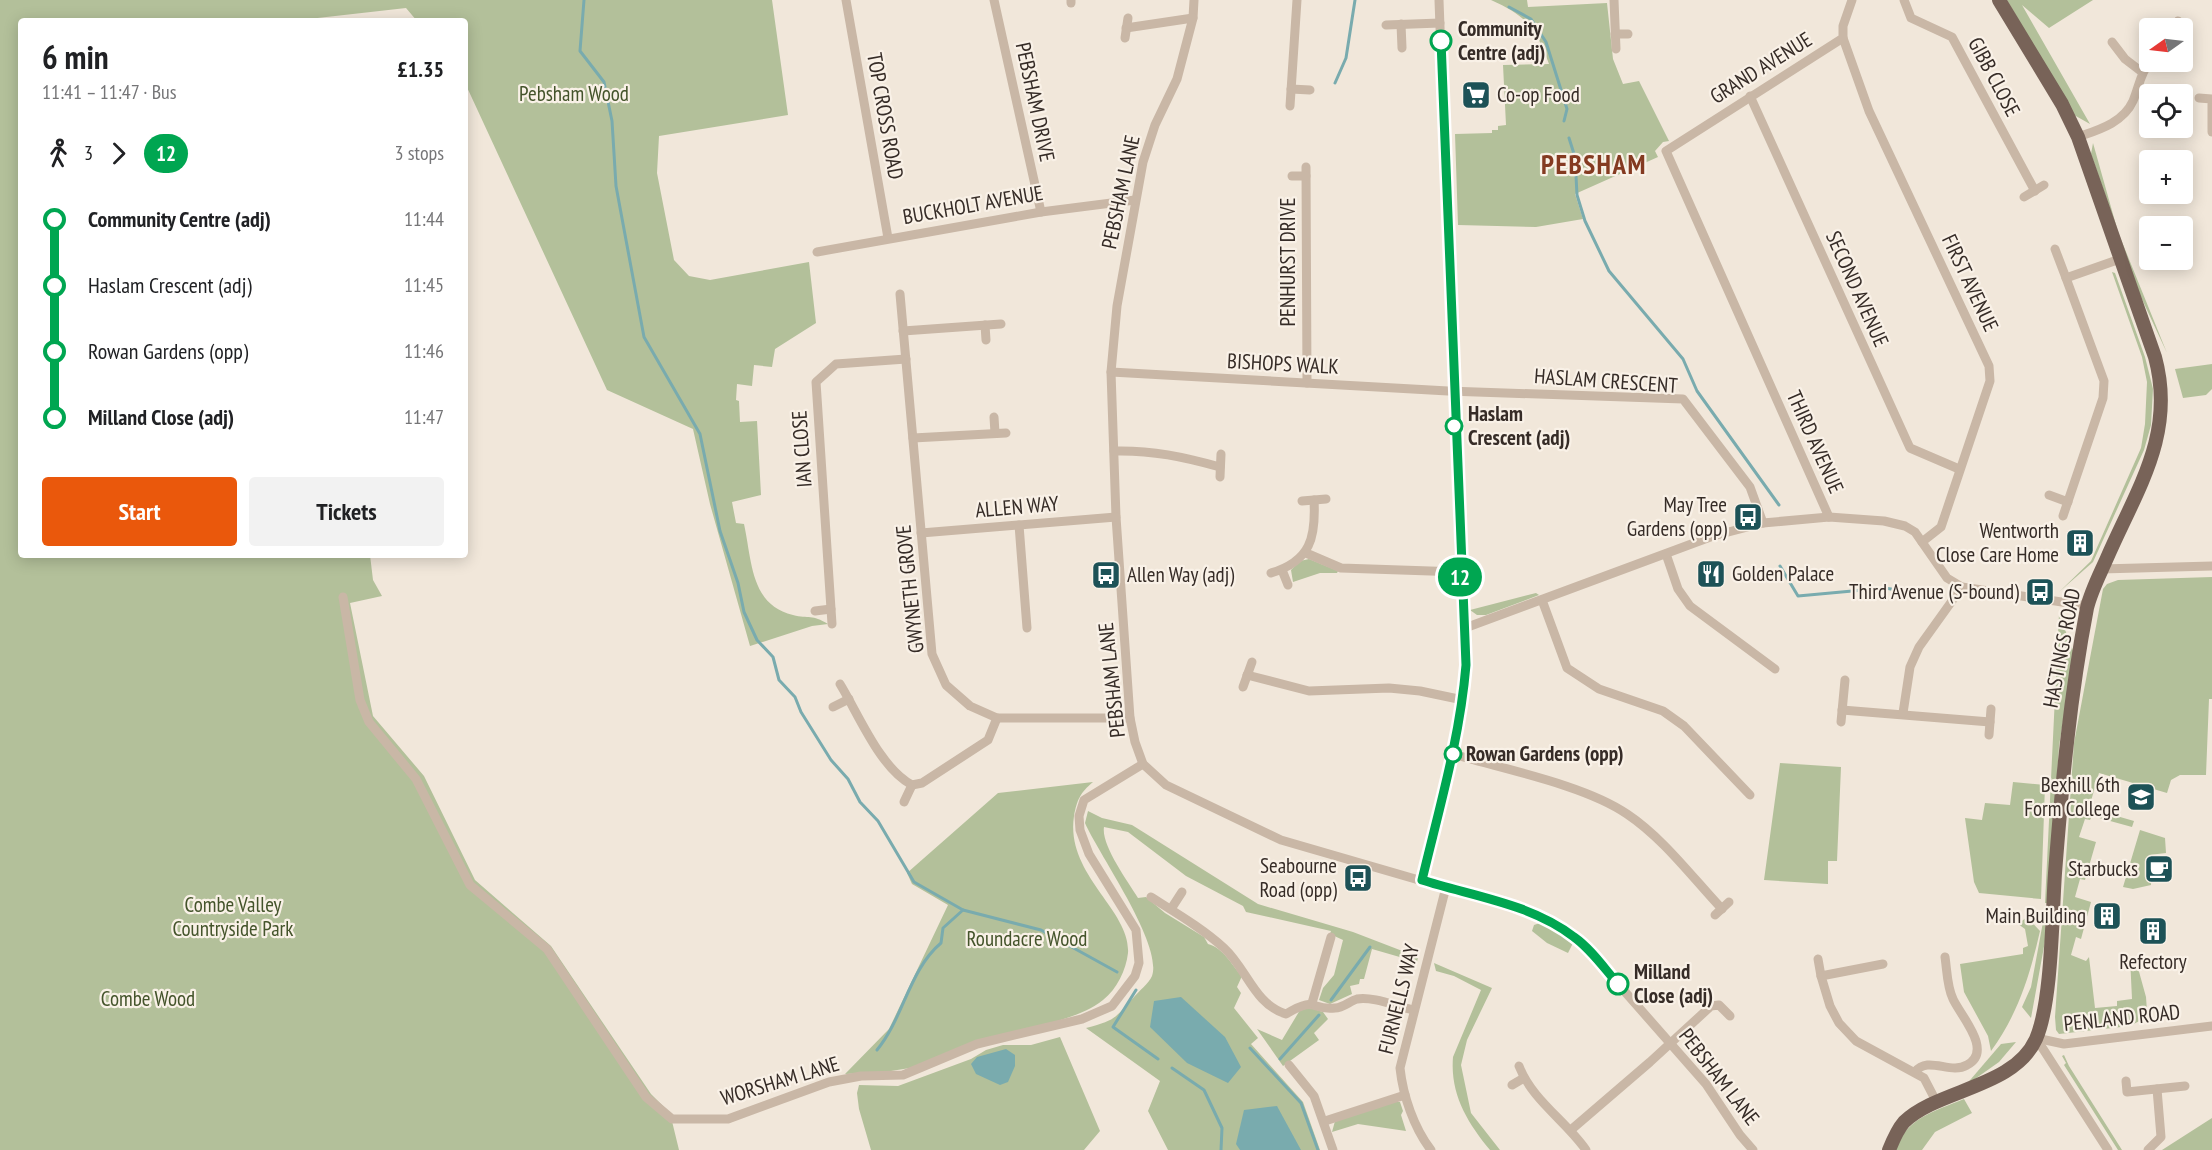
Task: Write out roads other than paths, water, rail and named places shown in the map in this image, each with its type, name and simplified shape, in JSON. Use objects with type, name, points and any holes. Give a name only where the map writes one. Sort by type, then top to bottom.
[{"type":"main road","name":"HASTINGS ROAD","points":[[1999,0],[2062,104],[2078,137],[2158,365],[2163,411],[2154,453],[2102,569],[2088,606],[2065,747],[2046,993],[2036,1038]]},
{"type":"main road","points":[[1889,1150],[1904,1123],[1937,1103],[1966,1092],[2004,1071],[2029,1051],[2036,1038]]},
{"type":"street","name":"TOP CROSS ROAD","points":[[846,0],[888,238]]},
{"type":"street","name":"PEBSHAM DRIVE","points":[[994,0],[1041,212]]},
{"type":"street","name":"PEBSHAM LANE","points":[[1194,0],[1193,18],[1177,79],[1155,125],[1143,162],[1117,306],[1112,372],[1116,517],[1130,718],[1143,764],[1166,785],[1281,840],[1529,912],[1553,923],[1575,938],[1671,1043],[1706,1084],[1740,1135],[1754,1150]]},
{"type":"street","points":[[1290,106],[1297,0]]},
{"type":"street","points":[[1422,880],[1453,754],[1463,700],[1465,628],[1460,572],[1439,0]]},
{"type":"street","points":[[1614,0],[1616,49]]},
{"type":"street","name":"GRAND AVENUE","points":[[1666,151],[1843,38],[1843,26],[1852,0]]},
{"type":"street","name":"GIBB CLOSE","points":[[1904,0],[1911,18],[1952,37],[2035,191]]},
{"type":"street","points":[[1126,28],[1193,18]]},
{"type":"street","points":[[1386,25],[1440,23]]},
{"type":"street","points":[[1401,24],[1402,48]]},
{"type":"street","points":[[1615,34],[1628,34]]},
{"type":"street","name":"FIRST AVENUE","points":[[1843,38],[1869,111],[1989,366],[1990,381],[1941,526],[1922,542]]},
{"type":"street","points":[[2112,42],[2125,59],[2139,70]]},
{"type":"street","points":[[2078,137],[2107,127],[2126,112],[2133,103],[2142,72]]},
{"type":"street","points":[[1291,89],[1310,90]]},
{"type":"street","name":"SECOND AVENUE","points":[[1750,96],[1910,448],[1959,469]]},
{"type":"street","points":[[2199,98],[2212,99]]},
{"type":"street","points":[[2212,104],[2212,132]]},
{"type":"street","name":"THIRD AVENUE","points":[[1666,151],[1829,517],[1884,521],[1905,526],[1915,532],[1947,579],[1962,587]]},
{"type":"street","name":"PENHURST DRIVE","points":[[1292,176],[1306,172],[1306,383]]},
{"type":"street","points":[[2024,197],[2044,185]]},
{"type":"street","name":"BUCKHOLT AVENUE","points":[[817,252],[1041,212],[1135,200]]},
{"type":"street","points":[[2055,249],[2104,381],[2103,398],[2063,516]]},
{"type":"street","points":[[2066,278],[2120,259]]},
{"type":"street","name":"GWYNETH GROVE","points":[[900,294],[932,654],[946,686],[970,706],[997,718],[1130,718]]},
{"type":"street","points":[[903,331],[1001,324]]},
{"type":"street","points":[[985,325],[986,340]]},
{"type":"street","name":"IAN CLOSE","points":[[831,624],[816,382],[836,364],[906,359]]},
{"type":"street","name":"BISHOPS WALK","points":[[1112,372],[1453,391]]},
{"type":"street","name":"HASLAM CRESCENT","points":[[1453,391],[1683,399],[1750,487],[1762,523]]},
{"type":"street","points":[[994,417],[995,433]]},
{"type":"street","points":[[913,438],[1006,433]]},
{"type":"street","points":[[1114,451],[1148,450],[1174,454],[1220,472],[1221,454]]},
{"type":"street","points":[[2049,495],[2068,502]]},
{"type":"street","points":[[1302,501],[1326,499]]},
{"type":"street","points":[[1271,573],[1282,570],[1306,553],[1315,526],[1314,500]]},
{"type":"street","name":"ALLEN WAY","points":[[921,533],[1116,517]]},
{"type":"street","points":[[1465,628],[1713,536],[1762,523],[1829,517]]},
{"type":"street","points":[[1019,525],[1027,628]]},
{"type":"street","points":[[1306,553],[1341,568],[1460,572]]},
{"type":"street","points":[[1666,554],[1678,589],[1690,606],[1768,668]]},
{"type":"street","points":[[2102,569],[2212,566]]},
{"type":"street","points":[[1282,570],[1288,585]]},
{"type":"street","points":[[1903,713],[1910,667],[1919,647],[1962,587],[2088,606]]},
{"type":"street","name":"WORSHAM LANE","points":[[343,597],[360,700],[369,722],[416,779],[470,885],[548,949],[646,1097],[672,1119],[728,1119],[829,1082],[861,1076],[903,1075],[977,1044],[1082,1019],[1112,1006],[1135,976],[1139,963],[1136,930],[1089,854],[1080,830],[1079,816],[1083,800],[1143,764]]},
{"type":"street","points":[[1542,600],[1567,668],[1599,689],[1663,711],[1684,726],[1750,795]]},
{"type":"street","points":[[815,610],[831,609]]},
{"type":"street","points":[[1015,616],[1026,615]]},
{"type":"street","points":[[1243,687],[1252,662]]},
{"type":"street","points":[[1247,675],[1309,691],[1389,688],[1420,691],[1463,700]]},
{"type":"street","points":[[1841,722],[1845,680]]},
{"type":"street","points":[[840,684],[897,777],[912,785],[922,783],[988,740],[997,718]]},
{"type":"street","points":[[833,707],[849,699]]},
{"type":"street","points":[[1989,735],[1991,709]]},
{"type":"street","points":[[1842,710],[1903,713],[1990,722]]},
{"type":"street","points":[[1453,754],[1587,794],[1628,814],[1658,841],[1722,908]]},
{"type":"street","points":[[1740,783],[1747,776]]},
{"type":"street","points":[[904,802],[912,785]]},
{"type":"street","name":"FURNELLS WAY","points":[[1431,1150],[1420,1135],[1405,1095],[1400,1068],[1446,888]]},
{"type":"street","points":[[1171,909],[1182,892]]},
{"type":"street","points":[[1151,897],[1226,949],[1248,977],[1263,1002],[1272,1010],[1286,1014],[1301,1005],[1312,1003],[1338,1008],[1358,999],[1414,1010]]},
{"type":"street","points":[[1312,1003],[1331,937]]},
{"type":"street","points":[[1916,1072],[1920,1066],[1930,1064],[1948,1068],[1965,1066],[1972,1062],[1977,1053],[1973,1032],[1952,998],[1945,957]]},
{"type":"street","points":[[1818,959],[1830,1006],[1839,1023],[1856,1041],[1916,1072],[1930,1085],[1937,1103]]},
{"type":"street","points":[[1821,976],[1883,964]]},
{"type":"street","points":[[1572,1129],[1711,1006],[1719,1005],[1730,1016]]},
{"type":"street","name":"PENLAND ROAD","points":[[2036,1038],[2064,1044],[2212,1026]]},
{"type":"street","points":[[2036,1038],[2108,1150]]},
{"type":"street","points":[[1289,1065],[1314,1096],[1334,1150]]},
{"type":"street","points":[[1520,1066],[1524,1078],[1544,1103],[1572,1129],[1586,1150]]},
{"type":"street","points":[[1512,1085],[1524,1078]]},
{"type":"street","points":[[2126,1081],[2127,1092],[2185,1086]]},
{"type":"street","points":[[2148,1150],[2161,1137],[2157,1089]]},
{"type":"street","points":[[1325,1121],[1405,1095]]},
{"type":"water","points":[[1181,997],[1225,1037],[1241,1067],[1228,1083],[1187,1063],[1150,1027],[1154,1001]]},
{"type":"water","points":[[1006,1049],[1015,1055],[1015,1066],[1008,1082],[1000,1085],[976,1074],[971,1064],[977,1057]]},
{"type":"water","points":[[1277,1106],[1301,1150],[1240,1150],[1236,1144],[1244,1110]]},
{"type":"waterway","points":[[584,0],[580,51],[604,82],[612,121],[616,186],[644,337],[700,434],[720,531],[738,583],[744,612],[757,640],[773,657],[779,680],[795,697],[801,712],[831,760],[848,779],[860,802],[878,821],[914,882],[963,910],[1041,930],[1117,972]]},
{"type":"waterway","points":[[1335,83],[1346,58],[1355,0]]},
{"type":"waterway","points":[[1509,7],[1531,19],[1546,42],[1567,109],[1564,121]]},
{"type":"waterway","points":[[1569,138],[1575,157],[1577,195],[1585,221],[1609,271],[1683,359],[1697,391],[1779,505]]},
{"type":"waterway","points":[[1780,566],[1798,596],[1885,588],[1937,597]]},
{"type":"waterway","points":[[877,1050],[894,1023],[921,966],[941,943],[943,928],[963,910]]},
{"type":"waterway","points":[[1331,1000],[1370,947]]},
{"type":"waterway","points":[[1136,990],[1113,1027],[1158,1059]]},
{"type":"waterway","points":[[1280,1059],[1319,1015]]},
{"type":"waterway","points":[[1250,1048],[1301,1103],[1318,1150]]},
{"type":"waterway","points":[[1172,1068],[1204,1090],[1222,1128],[1221,1150]]},
{"type":"place","name":"Community Centre (adj)","points":[[1441,41]]},
{"type":"place","name":"Co-op Food","points":[[1476,95]]},
{"type":"place","name":"Haslam Crescent (adj)","points":[[1454,426]]},
{"type":"place","name":"May Tree Gardens (opp)","points":[[1748,517]]},
{"type":"place","name":"Wentworth Close Care Home","points":[[2080,543]]},
{"type":"place","name":"Golden Palace","points":[[1711,574]]},
{"type":"place","name":"Allen Way (adj)","points":[[1106,575]]},
{"type":"place","name":"Third Avenue (S-bound)","points":[[2040,592]]},
{"type":"place","name":"Rowan Gardens (opp)","points":[[1453,754]]},
{"type":"place","name":"Bexhill 6th Form College","points":[[2141,797]]},
{"type":"place","name":"Starbucks","points":[[2159,869]]},
{"type":"place","name":"Seabourne Road (opp)","points":[[1358,878]]},
{"type":"place","name":"Main Building","points":[[2107,916]]},
{"type":"place","name":"Refectory","points":[[2153,931]]},
{"type":"place","name":"Milland Close (adj)","points":[[1618,984]]},
{"type":"district","name":"PEBSHAM","points":[[1594,165]]},
{"type":"park label","name":"Pebsham Wood","points":[[574,94]]},
{"type":"park label","name":"Combe Valley Countryside Park","points":[[233,917]]},
{"type":"park label","name":"Roundacre Wood","points":[[1027,939]]},
{"type":"park label","name":"Combe Wood","points":[[148,999]]}]
